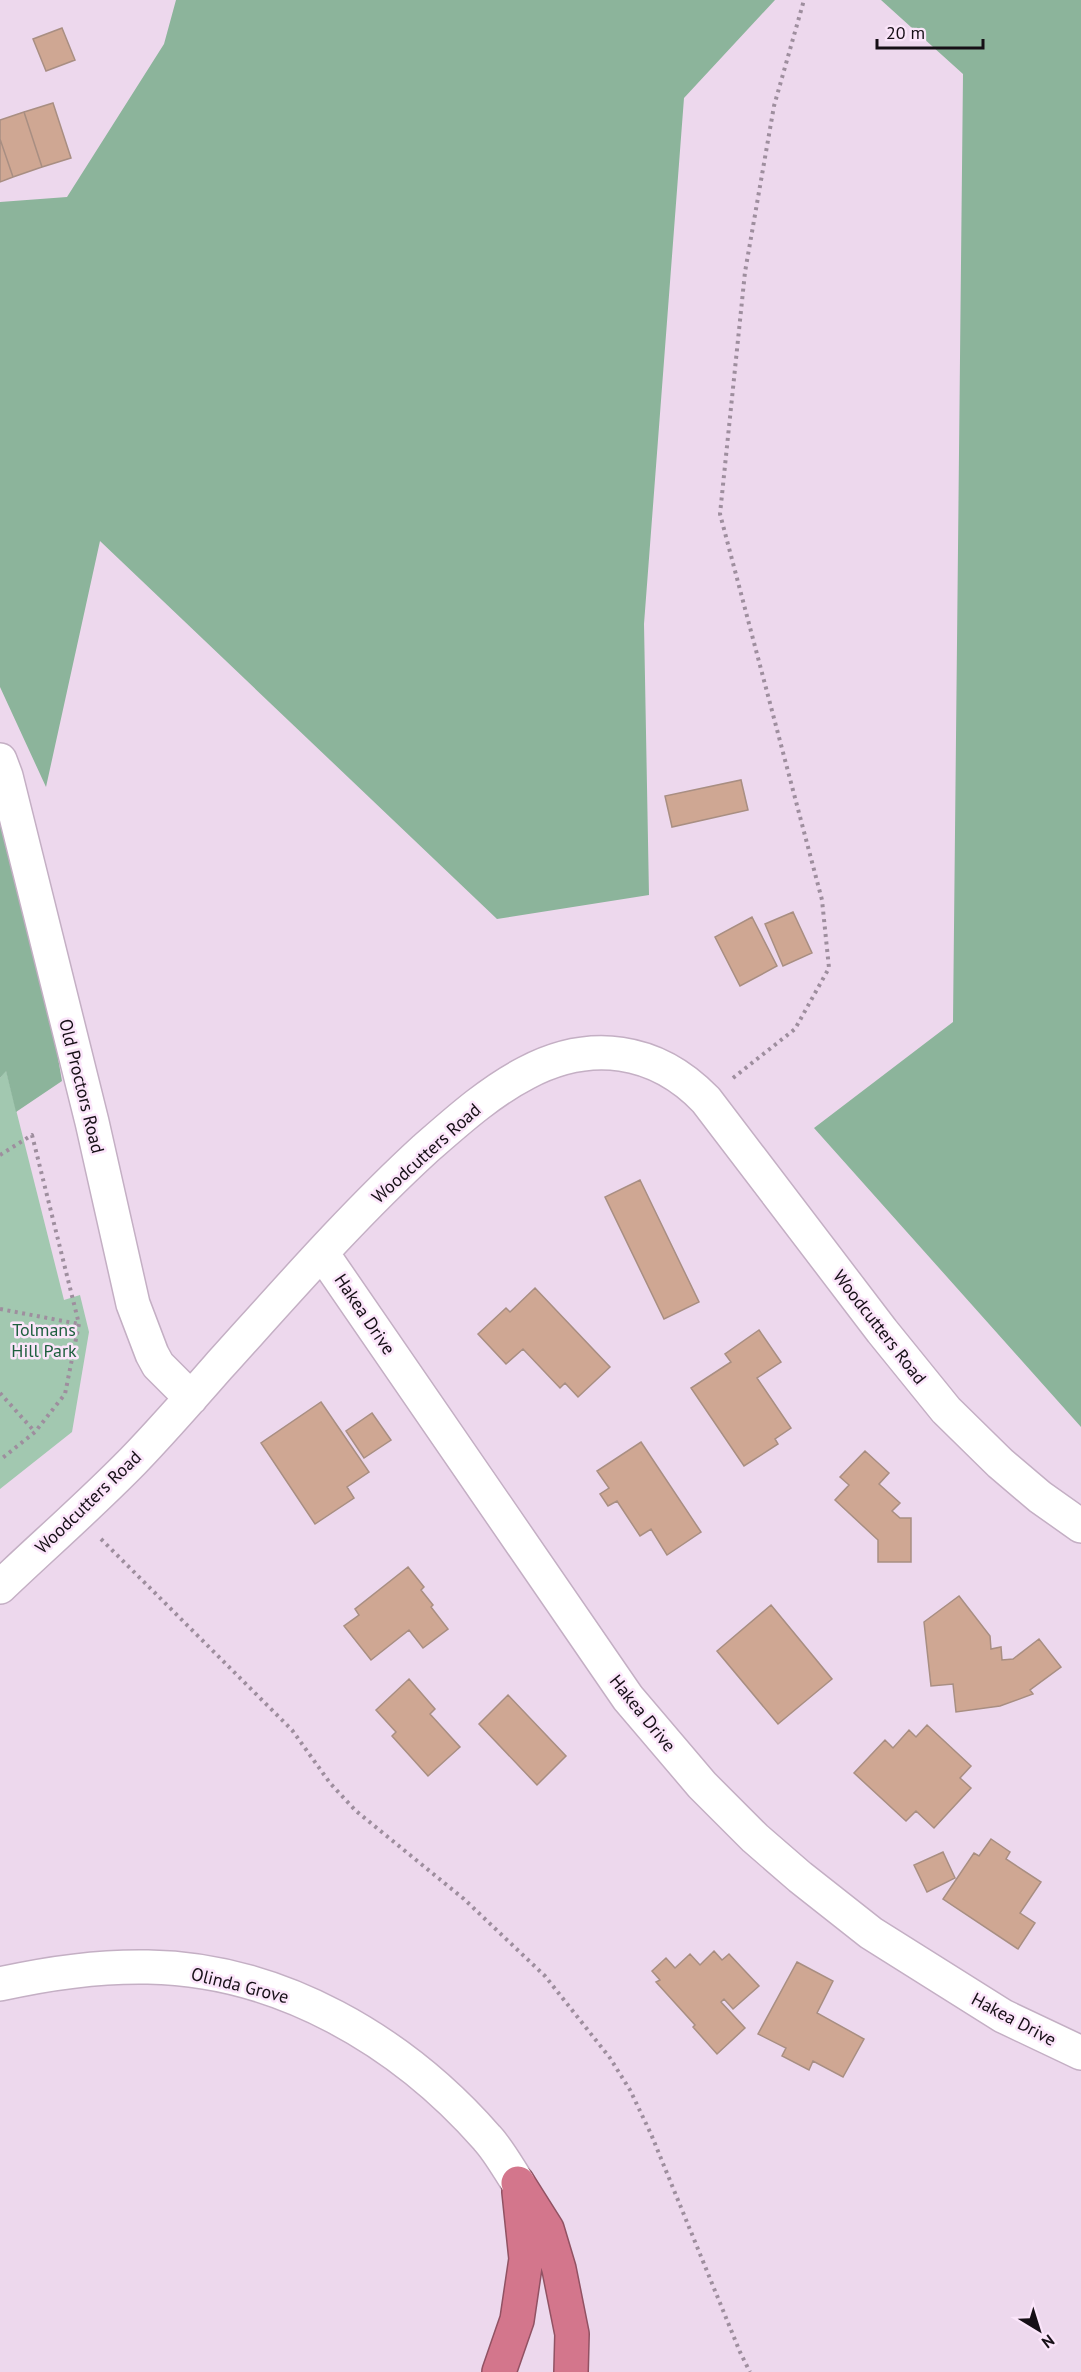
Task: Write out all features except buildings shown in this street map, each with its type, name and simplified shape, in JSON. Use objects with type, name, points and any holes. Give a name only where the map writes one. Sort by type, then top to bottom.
[{"type":"highway","points":[[499,2372],[517,2320],[526,2259],[518,2182]]},
{"type":"highway","points":[[518,2182],[547,2229],[559,2270],[572,2334],[571,2372]]},
{"type":"street","name":"Old Proctors Road","points":[[0,760],[6,776],[92,1122],[133,1304],[158,1365],[190,1398]]},
{"type":"street","name":"Woodcutters Road","points":[[0,1587],[133,1461],[322,1253],[399,1173],[464,1114],[526,1073],[582,1054],[607,1052],[628,1054],[668,1070],[688,1082],[706,1100],[882,1331],[946,1410],[1008,1470],[1040,1497],[1081,1526]]},
{"type":"street","name":"Hakea Drive","points":[[322,1253],[628,1698],[702,1785],[773,1854],[871,1933],[1003,2016],[1081,2053]]},
{"type":"street","name":"Olinda Grove","points":[[0,1984],[51,1973],[150,1967],[203,1973],[281,1992],[332,2014],[380,2043],[418,2071],[489,2140],[518,2182]]},
{"type":"path","points":[[706,1100],[795,1029],[829,968],[822,900],[720,514],[745,272],[774,106],[804,0]]},
{"type":"path","points":[[0,1155],[32,1135],[79,1324],[65,1394],[35,1432],[0,1460]]},
{"type":"path","points":[[0,1309],[79,1324]]},
{"type":"path","points":[[0,1393],[35,1432]]},
{"type":"path","points":[[77,1515],[292,1730],[330,1783],[356,1810],[464,1899],[545,1976],[610,2058],[630,2090],[651,2134],[750,2372]]},
{"type":"green space","points":[[176,0],[775,0],[684,98],[644,624],[649,895],[497,919],[100,541],[46,787],[0,687],[0,202],[67,197],[164,44]]},
{"type":"green space","points":[[881,0],[1081,0],[1081,1427],[814,1128],[953,1022],[963,74]]},
{"type":"green space","points":[[0,760],[20,838],[62,1081],[16,1112],[6,1071],[0,1078]]},
{"type":"green space","name":"Tolmans Hill Park","points":[[6,1070],[64,1300],[80,1295],[89,1332],[72,1432],[0,1489],[0,1078]]}]
